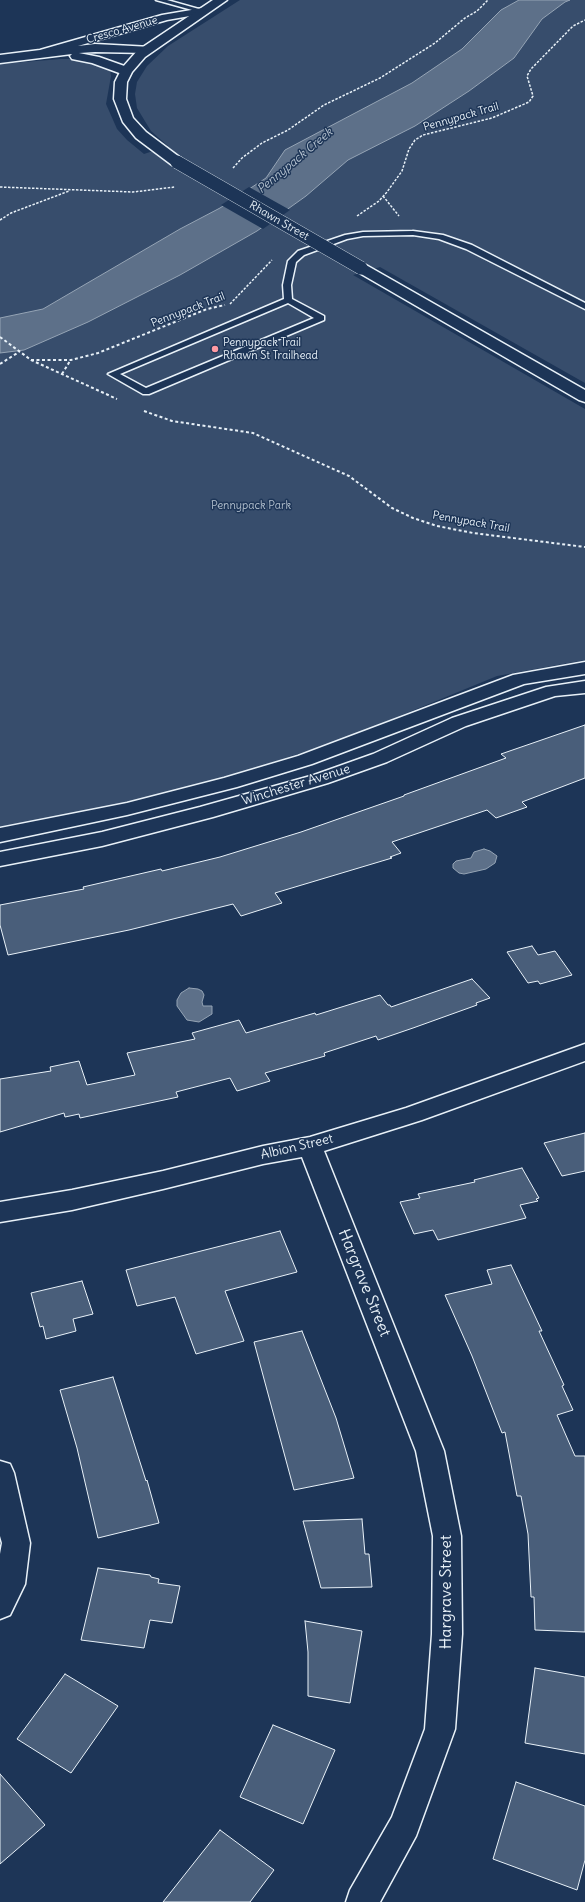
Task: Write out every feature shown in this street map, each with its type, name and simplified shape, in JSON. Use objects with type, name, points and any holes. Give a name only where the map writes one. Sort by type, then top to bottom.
[{"type":"street","name":"Rhawn Street","points":[[221,0],[147,49],[126,71],[121,82],[120,99],[127,119],[141,135],[177,162],[585,397]]},
{"type":"street","name":"Cresco Avenue","points":[[41,53],[166,17],[203,11]]},
{"type":"street","name":"Cresco Avenue","points":[[0,59],[41,53],[95,48],[147,49]]},
{"type":"street","points":[[41,53],[95,60],[126,71]]},
{"type":"street","name":"Winchester Avenue","points":[[0,835],[127,809],[230,783],[305,760],[520,678],[585,668]]},
{"type":"street","name":"Winchester Avenue","points":[[0,859],[102,839],[321,779],[380,758],[459,722],[553,691],[585,687]]},
{"type":"street","points":[[305,760],[321,779]]},
{"type":"street","name":"Albion Street","points":[[0,1212],[72,1200],[163,1180],[263,1155],[310,1146],[414,1114],[585,1052]]},
{"type":"street","name":"Hargrave Street","points":[[310,1146],[430,1450],[448,1536],[448,1634],[440,1729],[405,1824],[362,1902]]},
{"type":"street","points":[[0,1473],[16,1543],[10,1584],[0,1606]]},
{"type":"lane","points":[[159,0],[203,11]]},
{"type":"lane","points":[[288,300],[287,285],[292,261],[301,253],[345,237],[387,232],[413,233],[440,237],[469,247],[585,306]]},
{"type":"lane","points":[[288,300],[321,318],[146,392],[113,374],[212,332],[288,300]]},
{"type":"path","points":[[230,170],[242,158],[262,143],[288,130],[324,105],[380,78],[435,43],[465,18],[477,11],[488,0]]},
{"type":"path","name":"Pennypack Trail","points":[[352,220],[379,201],[387,192],[402,171],[409,149],[415,140],[422,135],[451,126],[492,118],[529,102],[533,96],[527,76],[531,69],[573,26],[585,20]]},
{"type":"path","points":[[0,187],[69,191],[133,192],[181,186]]},
{"type":"path","points":[[0,220],[11,213],[62,195],[69,191]]},
{"type":"path","name":"Pennypack Trail","points":[[31,360],[70,360],[104,350],[207,309],[229,304],[264,266],[276,256]]},
{"type":"path","points":[[0,337],[31,360],[118,400]]},
{"type":"path","points":[[0,364],[19,352]]},
{"type":"path","points":[[62,374],[70,360]]},
{"type":"path","name":"Pennypack Trail","points":[[144,411],[172,422],[253,433],[349,476],[373,496],[392,508],[413,518],[436,526],[479,534],[585,547]]},
{"type":"green space","name":"Pennypack Park","points":[[240,0],[585,0],[585,383],[380,267],[353,275],[585,409],[585,660],[497,676],[341,740],[218,780],[142,799],[0,829],[0,64],[76,59],[101,65],[110,70],[111,76],[106,104],[117,129],[127,140],[144,154],[168,146],[151,131],[137,108],[135,94],[137,82],[147,66],[168,46]]},
{"type":"water","name":"Pennypack Creek","points":[[519,0],[570,0],[542,19],[514,58],[469,91],[415,126],[348,160],[306,196],[257,231],[180,275],[88,322],[24,350],[0,353],[0,318],[43,309],[180,229],[220,208],[266,178],[285,150],[412,83],[462,49],[501,10]]},
{"type":"water","points":[[484,849],[497,856],[495,863],[486,869],[464,874],[459,873],[453,868],[453,864],[456,861],[471,858],[474,852]]},
{"type":"water","points":[[189,988],[202,991],[204,995],[202,1002],[203,1006],[212,1006],[212,1014],[199,1022],[187,1020],[177,1006],[177,1000],[181,993]]},
{"type":"pier","points":[[249,187],[290,210],[263,229],[221,205]]},
{"type":"building","points":[[585,725],[585,778],[522,802],[527,807],[496,818],[487,810],[392,842],[401,853],[390,857],[392,858],[275,893],[282,903],[241,916],[233,904],[129,930],[8,955],[0,925],[0,905],[84,889],[83,887],[161,869],[162,871],[220,857],[301,832],[404,796],[506,758],[501,754]]},
{"type":"building","points":[[532,946],[538,955],[555,951],[572,975],[540,984],[538,981],[528,983],[507,952]]},
{"type":"building","points":[[472,979],[490,998],[476,1003],[477,1005],[378,1040],[376,1036],[324,1053],[325,1056],[265,1073],[270,1081],[237,1091],[230,1078],[176,1092],[178,1097],[80,1118],[79,1114],[65,1117],[64,1113],[0,1132],[0,1079],[51,1071],[50,1067],[79,1061],[87,1085],[135,1075],[127,1053],[195,1039],[192,1033],[239,1020],[246,1033],[315,1013],[316,1015],[380,995],[391,1007]]},
{"type":"building","points":[[585,1133],[585,1171],[562,1176],[544,1143]]},
{"type":"building","points":[[522,1168],[539,1198],[536,1199],[538,1201],[520,1205],[526,1218],[438,1240],[433,1230],[414,1234],[400,1202],[420,1198],[418,1194],[475,1182],[474,1180]]},
{"type":"building","points":[[280,1231],[297,1272],[225,1291],[244,1341],[196,1354],[175,1297],[137,1306],[126,1270]]},
{"type":"building","points":[[511,1265],[542,1331],[539,1331],[564,1385],[562,1386],[573,1410],[557,1415],[575,1456],[585,1456],[585,1632],[535,1630],[534,1597],[531,1597],[528,1534],[521,1496],[517,1496],[505,1432],[502,1433],[472,1356],[445,1295],[492,1284],[487,1270]]},
{"type":"building","points":[[82,1281],[93,1314],[73,1319],[76,1331],[46,1339],[43,1326],[40,1327],[31,1293]]},
{"type":"building","points":[[302,1331],[336,1418],[354,1478],[294,1490],[254,1342]]},
{"type":"building","points":[[113,1377],[146,1481],[147,1480],[159,1523],[98,1538],[77,1448],[60,1390]]},
{"type":"building","points":[[362,1519],[365,1554],[369,1554],[372,1587],[321,1588],[303,1521]]},
{"type":"building","points":[[98,1568],[150,1575],[151,1577],[159,1579],[158,1583],[180,1586],[172,1623],[150,1620],[144,1648],[81,1640]]},
{"type":"building","points":[[305,1621],[362,1631],[350,1703],[308,1696],[308,1652]]},
{"type":"building","points":[[535,1668],[585,1677],[585,1754],[525,1743]]},
{"type":"building","points":[[65,1674],[118,1706],[71,1773],[17,1739]]},
{"type":"building","points":[[273,1725],[335,1750],[303,1824],[240,1797]]},
{"type":"building","points":[[0,1774],[45,1825],[0,1864]]},
{"type":"building","points":[[516,1782],[585,1806],[585,1860],[577,1890],[493,1859]]},
{"type":"building","points":[[220,1830],[274,1870],[250,1902],[163,1902]]},
{"type":"place","name":"Pennypack Trail Rhawn St Trailhead","points":[[215,349]]}]
